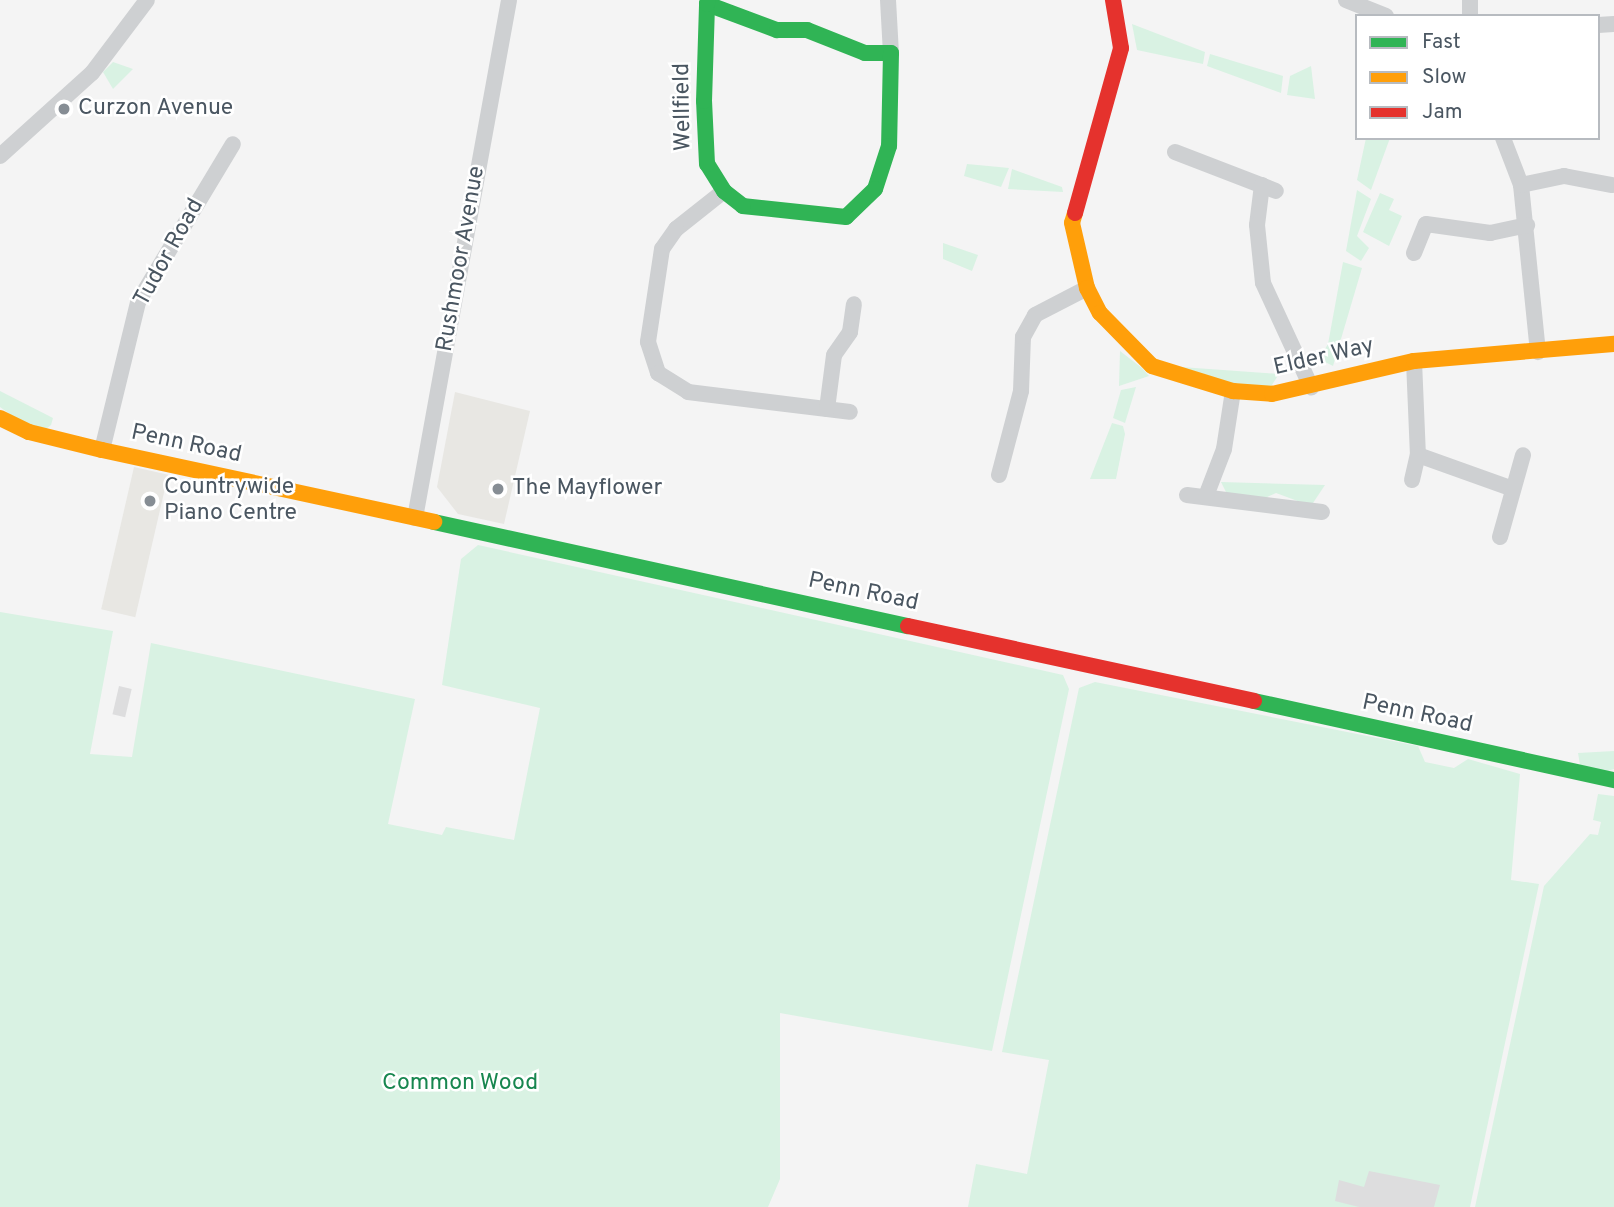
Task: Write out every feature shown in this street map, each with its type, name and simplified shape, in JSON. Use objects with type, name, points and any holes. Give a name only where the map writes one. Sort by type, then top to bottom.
[{"type":"main road","name":"Elder Way","points":[[1114,0],[1121,48],[1072,223],[1087,288],[1100,313],[1152,366],[1233,391],[1272,394],[1311,387],[1345,374],[1414,361],[1614,344]]},
{"type":"main road","name":"Wellfield","points":[[724,191],[707,164],[707,2],[777,30],[807,30],[865,53],[891,52]]},
{"type":"main road","points":[[724,191],[743,206],[846,217],[876,189],[889,146],[891,52]]},
{"type":"main road","name":"Penn Road","points":[[0,418],[29,432],[103,450],[1614,780]]},
{"type":"street","points":[[0,156],[92,73],[147,0]]},
{"type":"street","name":"Rushmoor Avenue","points":[[415,518],[509,0]]},
{"type":"street","points":[[888,0],[891,52]]},
{"type":"street","points":[[1346,0],[1381,14]]},
{"type":"street","points":[[1504,140],[1521,185],[1538,352]]},
{"type":"street","name":"Tudor Road","points":[[103,450],[138,302],[233,144]]},
{"type":"street","points":[[1175,152],[1269,188],[1257,225],[1263,283],[1311,387]]},
{"type":"street","points":[[1521,185],[1564,176],[1612,185]]},
{"type":"street","points":[[724,191],[676,229],[662,249],[648,342],[658,373],[688,392],[850,412]]},
{"type":"street","points":[[1414,253],[1426,224],[1490,233],[1527,225]]},
{"type":"street","points":[[999,475],[1021,391],[1023,337],[1035,315],[1087,288]]},
{"type":"street","points":[[827,409],[834,355],[850,332],[854,304]]},
{"type":"street","points":[[1412,480],[1418,455],[1414,361]]},
{"type":"street","points":[[1206,496],[1224,449],[1233,391]]},
{"type":"street","points":[[1418,455],[1513,489]]},
{"type":"street","points":[[1500,537],[1522,455]]},
{"type":"street","points":[[1187,495],[1322,512]]},
{"type":"shaded area","points":[[455,392],[530,411],[504,524],[458,514],[437,487]]},
{"type":"shaded area","points":[[134,467],[168,475],[135,617],[101,609]]},
{"type":"green space","points":[[1132,24],[1205,52],[1203,64],[1137,50]]},
{"type":"green space","points":[[1210,54],[1283,76],[1281,93],[1207,66]]},
{"type":"green space","points":[[113,62],[133,69],[113,89],[103,72]]},
{"type":"green space","points":[[1311,66],[1315,99],[1287,95],[1290,76]]},
{"type":"green space","points":[[1366,140],[1389,140],[1371,190],[1357,180]]},
{"type":"green space","points":[[967,164],[1009,168],[1001,187],[964,176]]},
{"type":"green space","points":[[1012,169],[1062,187],[1063,192],[1008,189]]},
{"type":"green space","points":[[1357,190],[1371,199],[1357,236],[1369,248],[1361,261],[1346,251]]},
{"type":"green space","points":[[1380,193],[1394,199],[1389,210],[1402,216],[1389,246],[1363,232]]},
{"type":"green space","points":[[943,243],[978,255],[972,271],[943,259]]},
{"type":"green space","points":[[1343,262],[1362,268],[1333,366],[1319,359],[1328,344]]},
{"type":"green space","points":[[1120,351],[1142,368],[1149,376],[1119,386]]},
{"type":"green space","points":[[1181,367],[1279,374],[1270,388],[1231,386]]},
{"type":"green space","points":[[1136,387],[1125,423],[1113,418],[1121,390]]},
{"type":"green space","points":[[0,391],[53,418],[51,425],[46,429],[18,420],[0,407]]},
{"type":"green space","points":[[1112,423],[1123,426],[1125,434],[1116,479],[1090,479]]},
{"type":"green space","points":[[1221,482],[1325,485],[1311,506],[1276,493],[1265,498],[1227,494]]},
{"type":"green space","name":"Common Wood","points":[[478,545],[1063,675],[1069,689],[992,1051],[780,1013],[780,1179],[768,1207],[0,1207],[0,612],[113,631],[90,754],[132,757],[151,643],[415,699],[388,824],[442,835],[446,827],[514,840],[540,708],[442,685],[461,559]]},
{"type":"green space","points":[[1095,682],[1418,746],[1425,762],[1454,768],[1468,759],[1520,774],[1511,880],[1539,884],[1470,1207],[968,1207],[976,1164],[1027,1174],[1049,1060],[1002,1052],[1079,688]]},
{"type":"green space","points":[[1614,751],[1614,769],[1604,772],[1580,765],[1578,753]]},
{"type":"green space","points":[[1598,794],[1614,796],[1614,1207],[1475,1207],[1544,886],[1590,834],[1598,835],[1601,822],[1593,820]]},
{"type":"building","points":[[119,686],[132,689],[125,717],[112,714]]},
{"type":"building","points":[[1369,1171],[1440,1185],[1434,1207],[1359,1207],[1335,1201],[1339,1180],[1364,1187]]},
{"type":"traffic: fast","points":[[707,4],[777,30],[807,30],[865,53],[891,53],[889,146],[875,189],[846,217],[743,206],[724,191],[707,164],[704,101],[707,4],[708,0]]},
{"type":"traffic: fast","points":[[434,522],[908,626]]},
{"type":"traffic: fast","points":[[1254,701],[1614,780]]},
{"type":"traffic: slow","points":[[1075,213],[1072,223],[1087,288],[1100,313],[1152,366],[1233,391],[1272,394],[1414,361],[1614,344]]},
{"type":"traffic: slow","points":[[0,418],[29,432],[102,450],[434,522]]},
{"type":"traffic: jam","points":[[1075,213],[1121,48],[1113,0]]},
{"type":"traffic: jam","points":[[908,626],[1254,701]]},
{"type":"place","name":"Curzon Avenue","points":[[64,109]]},
{"type":"place","name":"The Mayflower","points":[[498,489]]},
{"type":"place","name":"Countrywide Piano Centre","points":[[150,501]]}]
